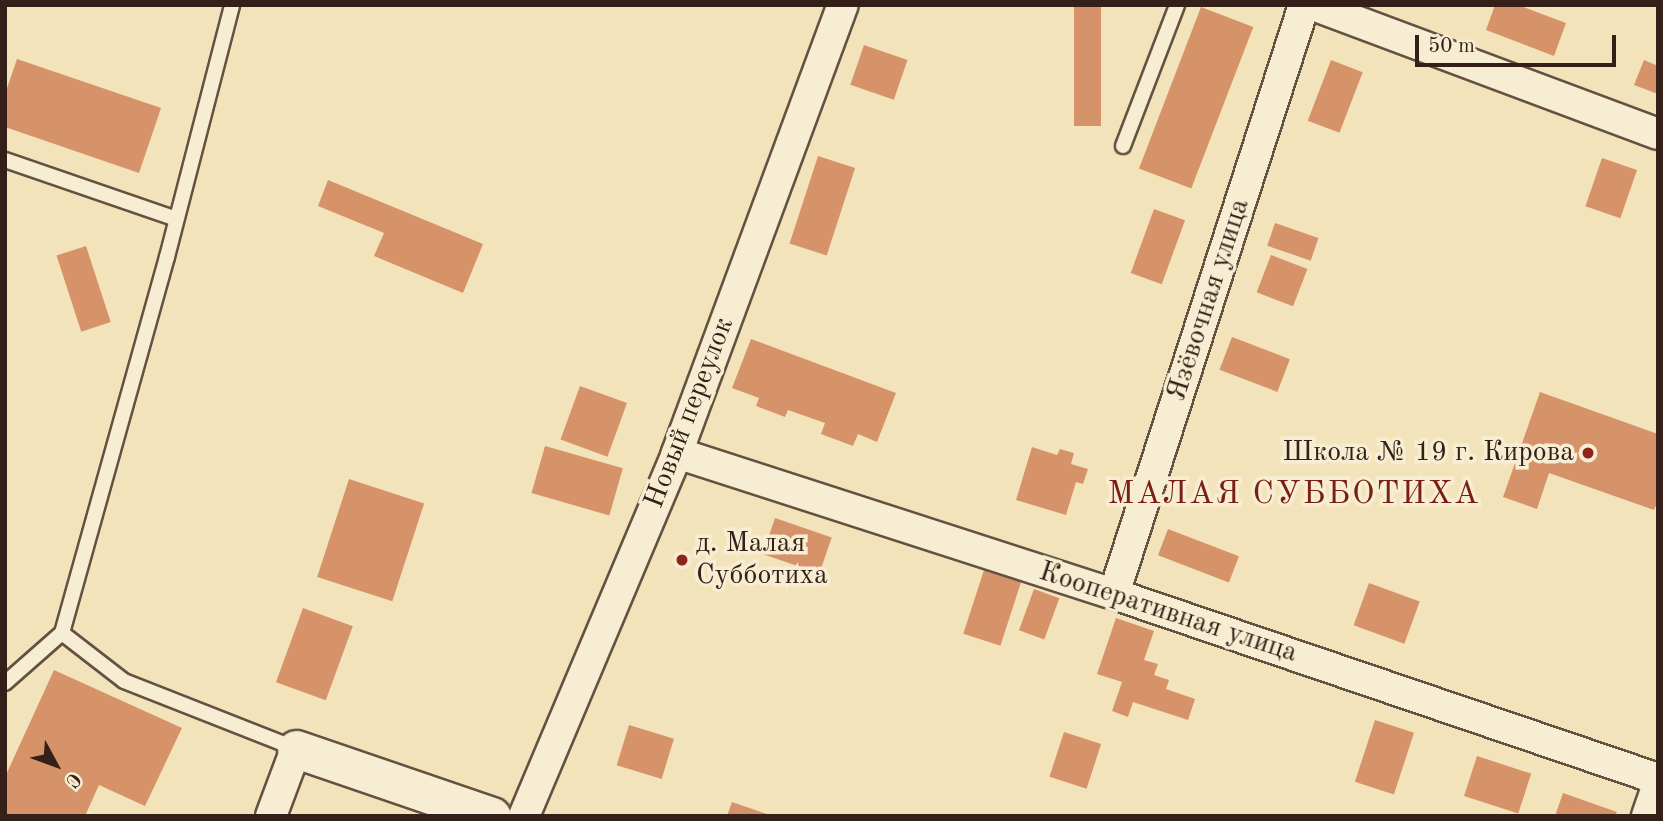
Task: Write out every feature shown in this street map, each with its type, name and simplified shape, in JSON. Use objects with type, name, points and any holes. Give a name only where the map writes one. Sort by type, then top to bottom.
[{"type":"street","name":"Новый переулок","points":[[524,816],[677,453],[843,5]]},
{"type":"street","name":"Язёвочная улица","points":[[1114,594],[1304,5]]},
{"type":"street","points":[[1313,5],[1658,134]]},
{"type":"street","name":"Кооперативная улица","points":[[677,453],[1114,594],[1658,781]]},
{"type":"street","points":[[271,816],[296,749],[492,816]]},
{"type":"street","points":[[1647,816],[1658,781]]},
{"type":"lane","points":[[5,683],[62,633],[232,5]]},
{"type":"lane","points":[[1123,146],[1177,5]]},
{"type":"lane","points":[[5,160],[176,219]]},
{"type":"lane","points":[[62,633],[124,681],[296,749]]},
{"type":"building","points":[[1074,5],[1101,5],[1101,126],[1074,126]]},
{"type":"building","points":[[1495,5],[1518,5],[1566,23],[1554,56],[1486,30]]},
{"type":"building","points":[[1201,7],[1253,27],[1191,189],[1139,169]]},
{"type":"building","points":[[864,45],[907,60],[894,100],[850,85]]},
{"type":"building","points":[[17,59],[161,108],[139,173],[5,127],[5,94]]},
{"type":"building","points":[[1331,60],[1363,72],[1339,133],[1308,121]]},
{"type":"building","points":[[1644,60],[1658,66],[1658,94],[1634,85]]},
{"type":"building","points":[[818,156],[855,168],[827,256],[790,243]]},
{"type":"building","points":[[1602,158],[1637,170],[1620,218],[1585,206]]},
{"type":"building","points":[[328,180],[483,244],[463,293],[374,256],[384,233],[318,206]]},
{"type":"building","points":[[1154,209],[1185,220],[1162,284],[1131,273]]},
{"type":"building","points":[[1275,223],[1318,238],[1311,261],[1267,246]]},
{"type":"building","points":[[86,246],[111,322],[81,332],[57,256]]},
{"type":"building","points":[[1271,255],[1307,269],[1293,306],[1257,292]]},
{"type":"building","points":[[1232,337],[1290,359],[1277,392],[1219,370]]},
{"type":"building","points":[[751,339],[896,393],[877,442],[858,434],[853,446],[821,434],[825,423],[788,410],[785,417],[756,406],[759,398],[732,388]]},
{"type":"building","points":[[580,386],[627,403],[607,457],[561,440]]},
{"type":"building","name":"Школа № 19 г. Кирова","points":[[1540,392],[1658,434],[1658,501],[1654,510],[1549,473],[1537,509],[1503,497]]},
{"type":"building","points":[[545,446],[623,468],[609,515],[531,493]]},
{"type":"building","points":[[1032,447],[1057,455],[1060,449],[1074,453],[1071,464],[1088,469],[1083,484],[1076,482],[1066,515],[1016,500]]},
{"type":"building","points":[[349,479],[424,503],[392,601],[317,577]]},
{"type":"building","points":[[775,518],[832,538],[819,573],[763,554]]},
{"type":"building","points":[[1168,529],[1239,556],[1229,582],[1158,555]]},
{"type":"building","points":[[984,570],[1021,582],[1000,646],[963,634]]},
{"type":"building","points":[[1369,583],[1420,601],[1404,644],[1354,625]]},
{"type":"building","points":[[1034,589],[1059,598],[1044,640],[1019,630]]},
{"type":"building","points":[[303,608],[353,626],[326,700],[276,682]]},
{"type":"building","points":[[1116,618],[1154,631],[1144,660],[1158,664],[1154,675],[1169,680],[1166,689],[1195,699],[1188,720],[1133,702],[1128,717],[1112,711],[1122,682],[1097,674]]},
{"type":"building","points":[[54,670],[182,728],[145,806],[99,785],[85,816],[5,816],[5,777]]},
{"type":"building","points":[[1375,720],[1414,733],[1394,794],[1355,782]]},
{"type":"building","points":[[629,725],[674,739],[662,779],[617,765]]},
{"type":"building","points":[[1064,732],[1101,744],[1087,789],[1049,777]]},
{"type":"building","points":[[1477,756],[1531,774],[1518,814],[1464,796]]},
{"type":"building","points":[[1563,793],[1617,812],[1615,816],[1555,816]]},
{"type":"building","points":[[732,802],[770,815],[770,816],[727,816]]},
{"type":"place","name":"Школа № 19 г. Кирова","points":[[1588,453]]},
{"type":"place","name":"д. Малая Субботиха","points":[[682,560]]},
{"type":"district","name":"МАЛАЯ СУББОТИХА","points":[[1294,495]]}]
